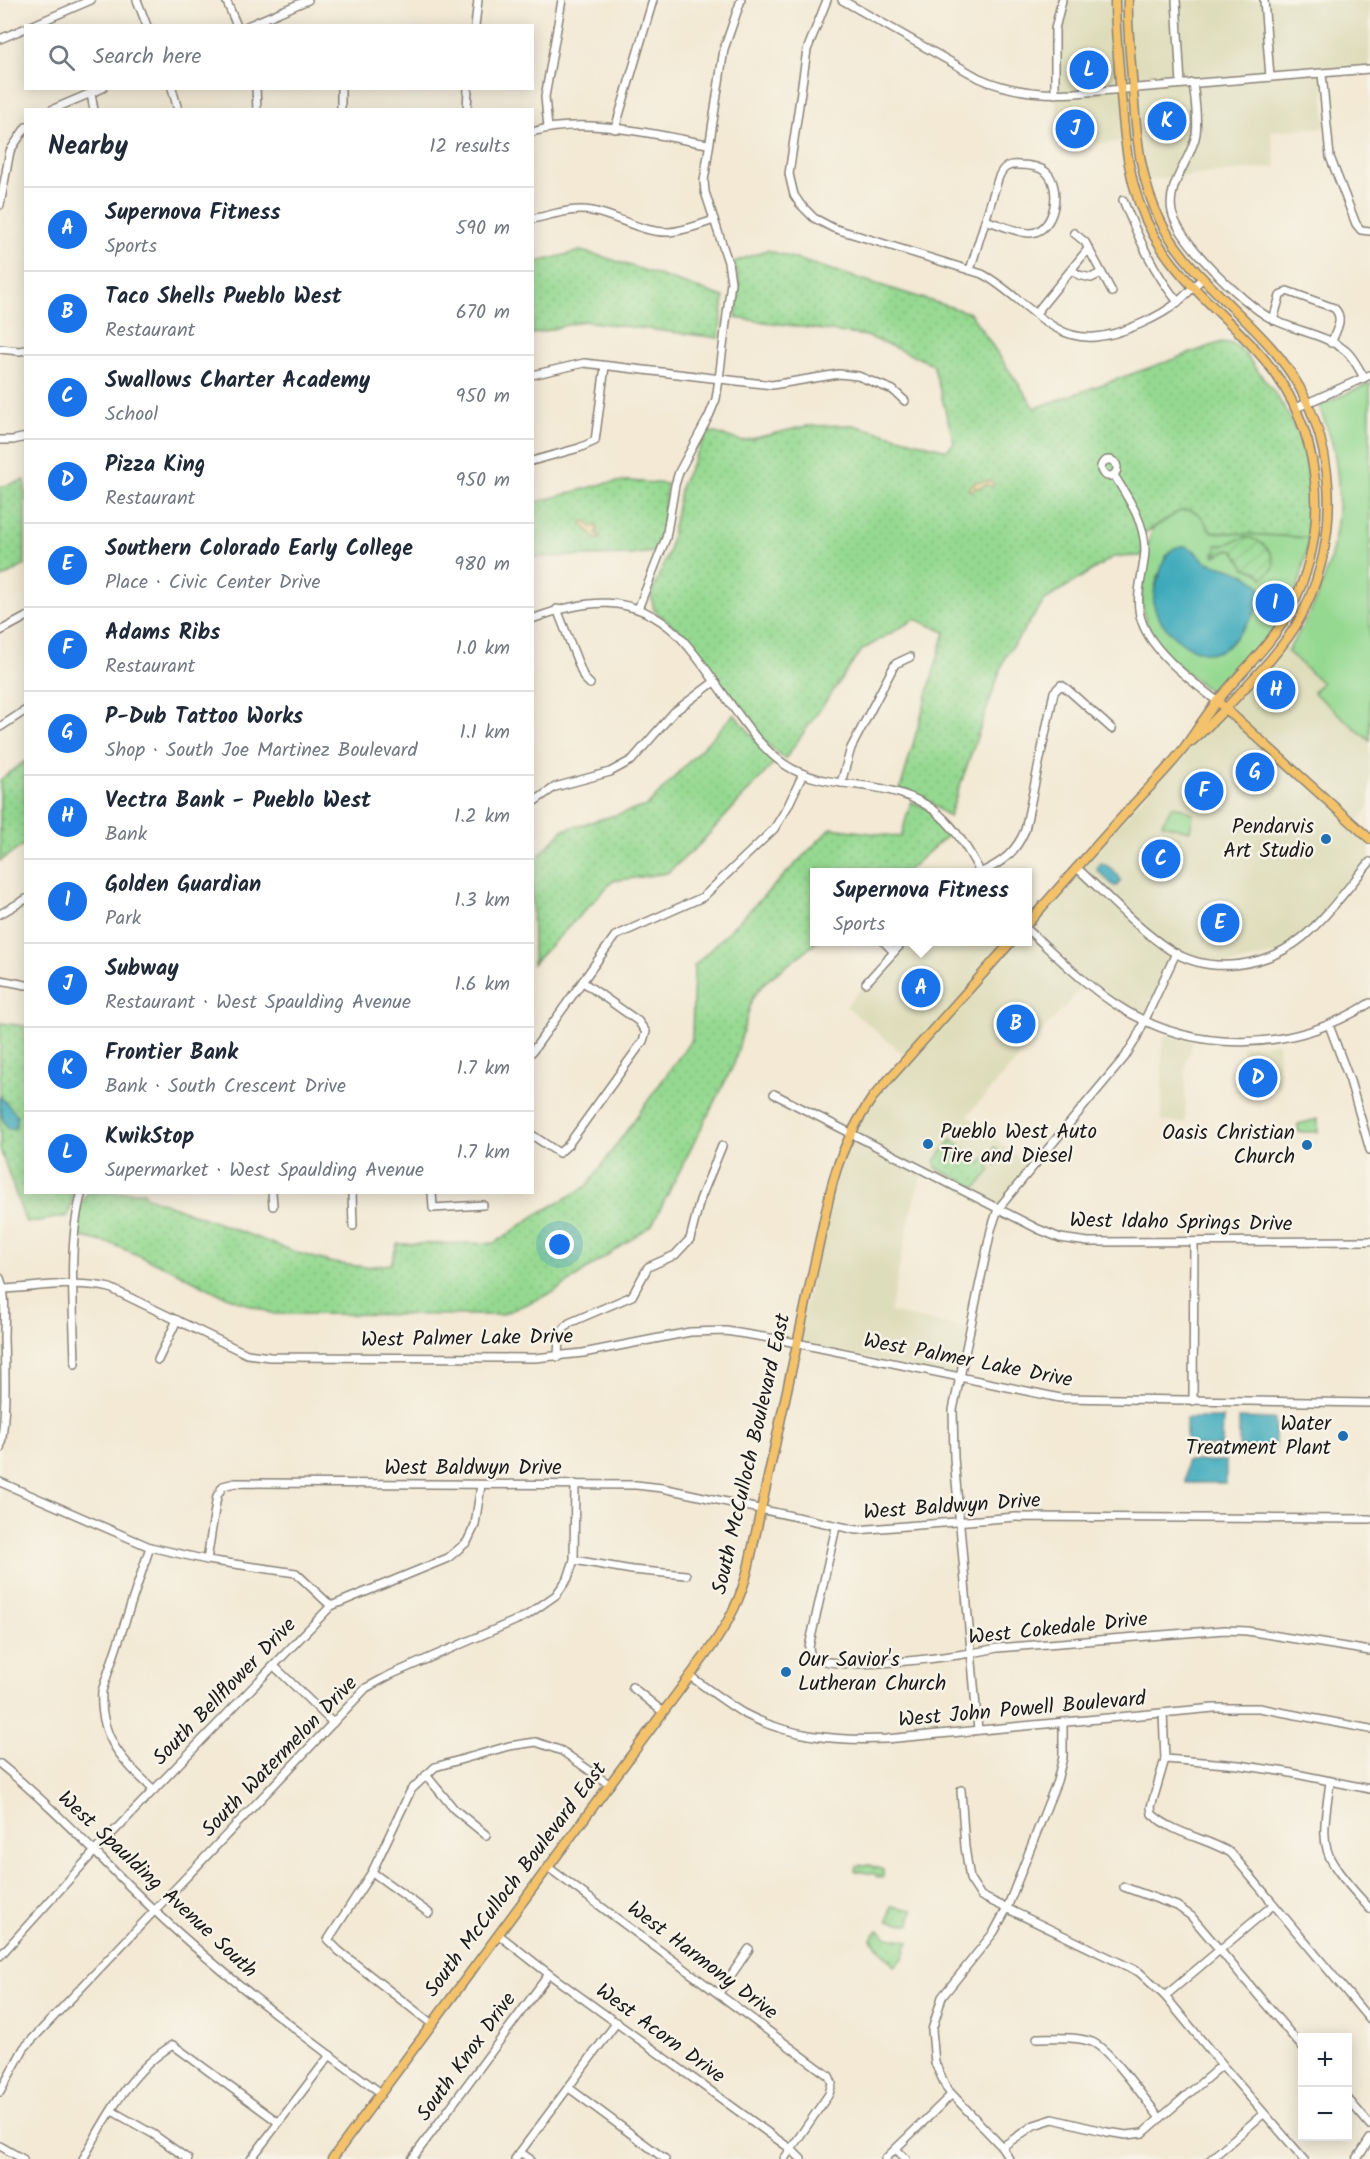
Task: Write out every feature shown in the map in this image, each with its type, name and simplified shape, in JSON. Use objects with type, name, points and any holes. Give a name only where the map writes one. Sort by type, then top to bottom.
[{"type":"main road","points":[[1115,0],[1126,157],[1137,198],[1156,239],[1173,264],[1265,360],[1281,381],[1296,408],[1307,437],[1317,485],[1317,520],[1310,560],[1297,596],[1280,626],[1217,701],[1183,749]]},
{"type":"main road","points":[[1032,919],[1183,749],[1227,709],[1291,633],[1308,601],[1322,563],[1329,521],[1329,484],[1319,434],[1307,403],[1292,375],[1274,352],[1202,279],[1172,242],[1149,194],[1139,155],[1128,0]]},
{"type":"main road","points":[[1217,701],[1370,839]]},
{"type":"main road","name":"South McCulloch Boulevard East","points":[[332,2159],[720,1635],[738,1602],[747,1574],[833,1181],[851,1133],[879,1089],[1007,946]]},
{"type":"street","points":[[36,24],[91,0]]},
{"type":"street","points":[[137,0],[146,24]]},
{"type":"street","points":[[226,0],[236,24]]},
{"type":"street","points":[[252,24],[308,0]]},
{"type":"street","points":[[475,24],[478,0]]},
{"type":"street","points":[[548,128],[545,98],[562,0]]},
{"type":"street","points":[[615,129],[653,0]]},
{"type":"street","points":[[638,609],[666,538],[679,472],[716,399],[732,282],[728,262],[705,192],[704,181],[724,50],[741,0]]},
{"type":"street","points":[[827,0],[807,50],[790,162],[790,185],[806,212],[823,224],[970,270],[1003,286],[1035,313],[1064,332],[1084,337],[1096,337],[1143,322],[1178,302],[1202,279]]},
{"type":"street","points":[[842,0],[989,83],[1022,92],[1055,94],[1120,90],[1370,69]]},
{"type":"street","points":[[1055,94],[1055,29],[1062,0]]},
{"type":"street","points":[[1176,0],[1181,84]]},
{"type":"street","points":[[1264,0],[1270,77]]},
{"type":"street","points":[[0,39],[24,29]]},
{"type":"street","points":[[1322,74],[1331,161],[1356,224],[1367,231]]},
{"type":"street","points":[[1194,83],[1196,135],[1178,176],[1171,209],[1178,228],[1216,273],[1252,305],[1273,320],[1331,343],[1348,353],[1367,376],[1296,408]]},
{"type":"street","points":[[56,108],[99,90]]},
{"type":"street","points":[[173,90],[177,108]]},
{"type":"street","points":[[256,90],[257,108]]},
{"type":"street","points":[[340,108],[341,90]]},
{"type":"street","points":[[467,108],[468,90]]},
{"type":"street","points":[[91,94],[94,108]]},
{"type":"street","points":[[534,132],[569,126],[615,129],[708,144]]},
{"type":"street","points":[[0,205],[9,151],[24,130]]},
{"type":"street","points":[[970,270],[985,220],[998,179],[1004,167],[1009,165],[1039,168],[1050,178],[1055,207],[1049,219],[1038,231],[1033,233],[985,220]]},
{"type":"street","points":[[1123,200],[1147,252],[1178,302]]},
{"type":"street","points":[[534,219],[572,210],[592,211],[654,231],[669,232],[714,220]]},
{"type":"street","points":[[1074,233],[1085,242],[1112,292]]},
{"type":"street","points":[[1035,313],[1088,249]]},
{"type":"street","points":[[1072,270],[1079,275],[1091,278],[1101,273]]},
{"type":"street","points":[[1273,320],[1280,296],[1287,291],[1334,308],[1340,319],[1331,343]]},
{"type":"street","points":[[0,349],[24,350]]},
{"type":"street","points":[[534,375],[584,363],[772,386],[839,374],[858,376],[893,390],[905,401]]},
{"type":"street","points":[[534,460],[579,448],[595,441],[605,366]]},
{"type":"street","points":[[0,440],[24,437]]},
{"type":"street","points":[[1114,475],[1137,515],[1143,534],[1144,554],[1138,600],[1145,629],[1158,649],[1217,701]]},
{"type":"street","points":[[534,617],[587,602],[615,603],[638,609],[666,625],[678,635],[764,747],[785,765],[803,774],[841,783],[888,790],[912,797],[927,805],[948,822],[958,834],[978,868]]},
{"type":"street","points":[[557,609],[584,678],[590,684]]},
{"type":"street","points":[[0,631],[24,618]]},
{"type":"street","points":[[841,783],[851,748],[895,664],[910,657]]},
{"type":"street","points":[[534,802],[555,787],[610,772],[632,760],[674,712],[714,682]]},
{"type":"street","points":[[989,868],[1009,856],[1025,830],[1055,689],[1061,685],[1067,688],[1112,729]]},
{"type":"street","points":[[0,727],[24,711]]},
{"type":"street","points":[[534,1049],[615,936],[703,897],[774,829],[803,774]]},
{"type":"street","points":[[1077,868],[1143,928],[1176,953],[1205,963],[1225,965],[1259,961],[1278,954],[1296,942],[1311,930],[1370,862]]},
{"type":"street","points":[[0,914],[24,900]]},
{"type":"street","points":[[1032,933],[1104,996],[1144,1021],[1191,1037],[1218,1042],[1243,1043],[1283,1039],[1329,1025],[1370,1003]]},
{"type":"street","points":[[888,946],[894,952]]},
{"type":"street","points":[[866,983],[899,946]]},
{"type":"street","points":[[978,1730],[952,1427],[959,1378],[991,1230],[998,1209],[1131,1048],[1176,953]]},
{"type":"street","points":[[0,980],[24,985]]},
{"type":"street","points":[[534,1136],[559,1153],[568,1145],[644,1041],[646,1032],[638,1022],[583,982]]},
{"type":"street","points":[[1329,1025],[1350,1081],[1370,1150]]},
{"type":"street","name":"West Idaho Springs Drive","points":[[774,1094],[1038,1229],[1070,1240],[1194,1243],[1370,1241]]},
{"type":"street","points":[[558,1357],[559,1335],[569,1323],[632,1296],[648,1267],[675,1255],[690,1239],[700,1200],[722,1146]]},
{"type":"street","points":[[75,1364],[73,1284],[75,1214],[80,1194]]},
{"type":"street","points":[[272,1194],[273,1206]]},
{"type":"street","points":[[352,1194],[353,1226]]},
{"type":"street","points":[[432,1194],[433,1208],[483,1205]]},
{"type":"street","points":[[1193,1401],[1194,1243]]},
{"type":"street","points":[[0,1278],[4,1289],[2,1359],[4,1430],[0,1449]]},
{"type":"street","name":"West Palmer Lake Drive","points":[[4,1289],[73,1284],[110,1288],[247,1354],[270,1358],[558,1357],[707,1331],[743,1333],[797,1343],[1060,1398],[1370,1402]]},
{"type":"street","points":[[158,1360],[177,1320]]},
{"type":"street","points":[[0,1482],[150,1547],[207,1560],[296,1573],[331,1606]]},
{"type":"street","name":"West Baldwyn Drive","points":[[207,1560],[217,1496],[223,1486],[236,1483],[575,1484],[652,1487],[836,1527],[864,1530],[960,1521],[1051,1517],[1370,1519]]},
{"type":"street","name":"South Watermelon Drive","points":[[0,2092],[24,2048],[366,1688],[390,1675],[537,1610],[556,1595],[563,1587],[574,1560],[575,1484]]},
{"type":"street","name":"South Bellflower Drive","points":[[0,1956],[95,1851],[331,1606],[448,1558],[467,1542],[475,1525],[481,1485]]},
{"type":"street","name":"West Cokedale Drive","points":[[836,1527],[810,1640],[809,1651],[813,1659],[836,1664],[866,1664],[972,1654],[997,1648],[1225,1630],[1247,1631],[1370,1651]]},
{"type":"street","points":[[150,1547],[102,1691],[101,1712],[108,1734],[126,1763],[154,1790]]},
{"type":"street","points":[[574,1560],[632,1570],[686,1575]]},
{"type":"street","points":[[274,1666],[333,1723]]},
{"type":"street","name":"West John Powell Boulevard","points":[[690,1676],[750,1716],[804,1735],[838,1740],[978,1730],[1214,1708],[1259,1708],[1370,1729]]},
{"type":"street","points":[[632,1687],[663,1712]]},
{"type":"street","points":[[1163,1713],[1165,1759],[1151,1807],[1152,1814],[1161,1822],[1231,1853],[1370,2020]]},
{"type":"street","points":[[1009,2159],[1002,2147],[975,2117],[951,2095],[935,2062],[932,2030],[942,1997],[994,1932],[1007,1908],[1057,1781],[1064,1749],[1063,1722]]},
{"type":"street","points":[[432,2024],[328,1940],[372,1872],[411,1791],[435,1767],[509,1746],[536,1742],[562,1750],[610,1785]]},
{"type":"street","points":[[1165,1759],[1239,1765],[1370,1789]]},
{"type":"street","name":"West Spaulding Avenue South","points":[[0,1764],[95,1851],[154,1911],[226,1976],[381,2093]]},
{"type":"street","points":[[426,1775],[454,1809],[486,1835]]},
{"type":"street","points":[[1330,1782],[1325,1832],[1327,1850],[1333,1865],[1370,1909]]},
{"type":"street","points":[[961,1791],[970,1879],[981,1896],[1139,1972],[1165,1996],[1263,2114],[1304,2159]]},
{"type":"street","name":"West Harmony Drive","points":[[549,1868],[829,2076],[832,2083],[829,2094],[792,2150]]},
{"type":"street","points":[[372,1872],[429,1913]]},
{"type":"street","points":[[1124,1887],[1177,1906],[1191,1916],[1298,2042]]},
{"type":"street","points":[[1165,1996],[1273,1905]]},
{"type":"street","name":"West Acorn Drive","points":[[499,1935],[549,1974],[792,2150],[801,2159]]},
{"type":"street","points":[[719,1993],[749,1948]]},
{"type":"street","name":"South Knox Drive","points":[[412,2159],[549,1974]]},
{"type":"street","points":[[515,2159],[616,2022]]},
{"type":"street","points":[[1036,2038],[1074,2038],[1093,2043],[1107,2053],[1160,2118]]},
{"type":"street","points":[[83,2159],[134,2077],[173,2045],[278,2122]]},
{"type":"street","points":[[251,2159],[330,2055]]},
{"type":"street","points":[[1002,2147],[1034,2125],[1053,2119],[1127,2135],[1143,2133],[1222,2065]]},
{"type":"street","points":[[569,2088],[665,2159]]},
{"type":"street","points":[[885,2159],[951,2095]]},
{"type":"street","points":[[1352,2105],[1370,2125]]},
{"type":"street","points":[[112,2110],[153,2134],[188,2159]]},
{"type":"street","points":[[1211,2159],[1263,2114]]},
{"type":"street","points":[[1357,2159],[1370,2139]]},
{"type":"street","points":[[0,2146],[24,2159]]},
{"type":"street","points":[[896,2149],[906,2159]]},
{"type":"street","points":[[784,2159],[792,2150]]},
{"type":"street","points":[[520,2152],[530,2159]]},
{"type":"shaded area","points":[[1062,0],[1370,0],[1370,69],[1322,74],[1326,127],[1271,131],[1276,167],[1145,180],[1137,140],[1072,147],[1059,135],[1054,50]]},
{"type":"shaded area","points":[[1282,645],[1323,683],[1314,692],[1370,741],[1370,807],[1354,824],[1370,839],[1370,862],[1311,930],[1278,954],[1225,965],[1176,954],[1144,1021],[1086,983],[968,1115],[1031,1168],[998,1209],[924,1171],[914,1199],[890,1312],[969,1329],[959,1378],[797,1343],[830,1193],[855,1125],[907,1057],[846,1006],[899,946],[1032,946],[1032,919]]},
{"type":"shaded area","points":[[1165,1034],[1193,1041],[1186,1061],[1185,1123],[1162,1122],[1162,1046]]},
{"type":"shaded area","points":[[1278,1043],[1280,1087],[1263,1091],[1244,1090],[1242,1046]]},
{"type":"green space","points":[[767,250],[970,313],[1035,408],[1222,342],[1235,345],[1247,356],[1271,388],[1294,427],[1302,448],[1310,490],[1309,538],[1213,532],[1180,511],[1143,534],[1142,556],[1113,557],[1045,600],[1005,657],[949,817],[923,797],[900,790],[945,632],[915,619],[862,650],[785,759],[765,742],[750,724],[691,641],[654,610],[651,595],[669,551],[681,485],[708,431],[742,441],[806,426],[853,425],[947,450],[954,443],[933,364],[867,336],[736,318],[739,281],[734,262]]},
{"type":"green space","points":[[580,251],[724,297],[719,338],[583,321],[534,334],[534,263]]},
{"type":"green space","points":[[1370,383],[1370,741],[1313,692],[1322,683],[1287,651],[1312,608],[1322,585],[1335,538],[1338,513],[1336,463],[1332,442],[1319,406]]},
{"type":"green space","points":[[24,480],[24,566],[0,579],[0,487]]},
{"type":"green space","points":[[628,481],[667,484],[662,531],[654,552],[630,555],[534,557],[534,503],[606,483]]},
{"type":"green space","points":[[1189,510],[1200,515],[1213,532],[1309,538],[1300,580],[1287,612],[1267,641],[1219,693],[1213,694],[1168,656],[1149,631],[1145,617],[1142,602],[1143,572],[1153,528],[1180,511]],"holes":[[[1184,546],[1195,551],[1201,560],[1249,577],[1171,634],[1157,611],[1154,589],[1162,568],[1177,547]]]},
{"type":"green space","points":[[1245,537],[1261,543],[1273,557],[1273,569],[1263,578],[1256,571],[1245,568],[1235,551],[1229,550],[1215,556],[1213,552],[1217,553],[1216,545],[1224,545]]},
{"type":"green space","points":[[734,714],[775,762],[698,846],[667,873],[613,881],[534,963],[534,861],[563,830],[647,806]]},
{"type":"green space","points":[[24,762],[24,845],[0,861],[0,780]]},
{"type":"green space","points":[[911,801],[929,810],[951,832],[910,868],[810,868],[810,946],[812,946],[764,983],[752,999],[734,1064],[652,1225],[554,1292],[501,1315],[274,1314],[218,1293],[175,1271],[112,1244],[77,1236],[79,1211],[87,1194],[144,1194],[301,1254],[333,1263],[365,1267],[391,1264],[397,1244],[495,1243],[536,1215],[587,1186],[692,1039],[694,966],[831,828],[901,837]]},
{"type":"green space","points":[[1172,806],[1193,814],[1190,831],[1162,824]]},
{"type":"green space","points":[[0,1023],[24,1026],[24,1194],[74,1194],[68,1216],[26,1223],[0,1149]]},
{"type":"green space","points":[[1318,1119],[1318,1132],[1298,1132],[1298,1124]]},
{"type":"green space","points":[[952,1139],[981,1164],[995,1147],[1004,1156],[996,1165],[992,1162],[988,1167],[991,1170],[976,1188],[936,1168],[935,1161]]},
{"type":"green space","points":[[869,1865],[883,1870],[883,1878],[875,1874],[855,1871],[856,1866]]},
{"type":"green space","points":[[891,1906],[913,1910],[910,1925],[888,1921]]},
{"type":"green space","points":[[878,1930],[885,1934],[884,1936],[909,1941],[903,1958],[894,1966],[871,1939]]},
{"type":"sand","points":[[990,481],[994,484],[993,486],[975,487],[973,492],[968,489],[975,482]]},
{"type":"sand","points":[[584,521],[588,522],[591,527],[596,526],[598,529],[596,533],[600,535],[600,539],[595,539],[582,524]]},
{"type":"water","points":[[1184,546],[1192,549],[1210,563],[1246,575],[1256,582],[1260,589],[1261,597],[1254,614],[1230,644],[1220,651],[1209,653],[1185,644],[1165,626],[1154,605],[1155,591],[1164,561],[1172,550]]},
{"type":"water","points":[[1101,863],[1118,876],[1121,881],[1117,886],[1114,886],[1098,871],[1097,868]]},
{"type":"water","points":[[0,1096],[17,1115],[16,1128],[9,1129],[2,1118]]},
{"type":"water","points":[[1186,1418],[1223,1418],[1222,1446],[1186,1446]]},
{"type":"water","points":[[1239,1418],[1275,1419],[1275,1447],[1239,1447]]},
{"type":"water","points":[[1186,1461],[1226,1461],[1226,1483],[1186,1483]]},
{"type":"place","name":"KwikStop","points":[[1089,70]]},
{"type":"place","name":"Frontier Bank","points":[[1167,121]]},
{"type":"place","name":"Subway","points":[[1075,129]]},
{"type":"place","name":"Golden Guardian","points":[[1275,603]]},
{"type":"place","name":"Vectra Bank - Pueblo West","points":[[1276,690]]},
{"type":"place","name":"P-Dub Tattoo Works","points":[[1255,772]]},
{"type":"place","name":"Adams Ribs","points":[[1204,791]]},
{"type":"place","name":"Pendarvis Art Studio","points":[[1326,839]]},
{"type":"place","name":"Swallows Charter Academy","points":[[1161,859]]},
{"type":"place","name":"Southern Colorado Early College","points":[[1220,923]]},
{"type":"place","name":"Supernova Fitness","points":[[921,988]]},
{"type":"place","name":"Taco Shells Pueblo West","points":[[1016,1024]]},
{"type":"place","name":"Pizza King","points":[[1258,1078]]},
{"type":"place","name":"Pueblo West Auto Tire and Diesel","points":[[928,1144]]},
{"type":"place","name":"Oasis Christian Church","points":[[1307,1145]]},
{"type":"place","name":"Water Treatment Plant","points":[[1343,1436]]},
{"type":"place","name":"Our Savior's Lutheran Church","points":[[786,1672]]}]
